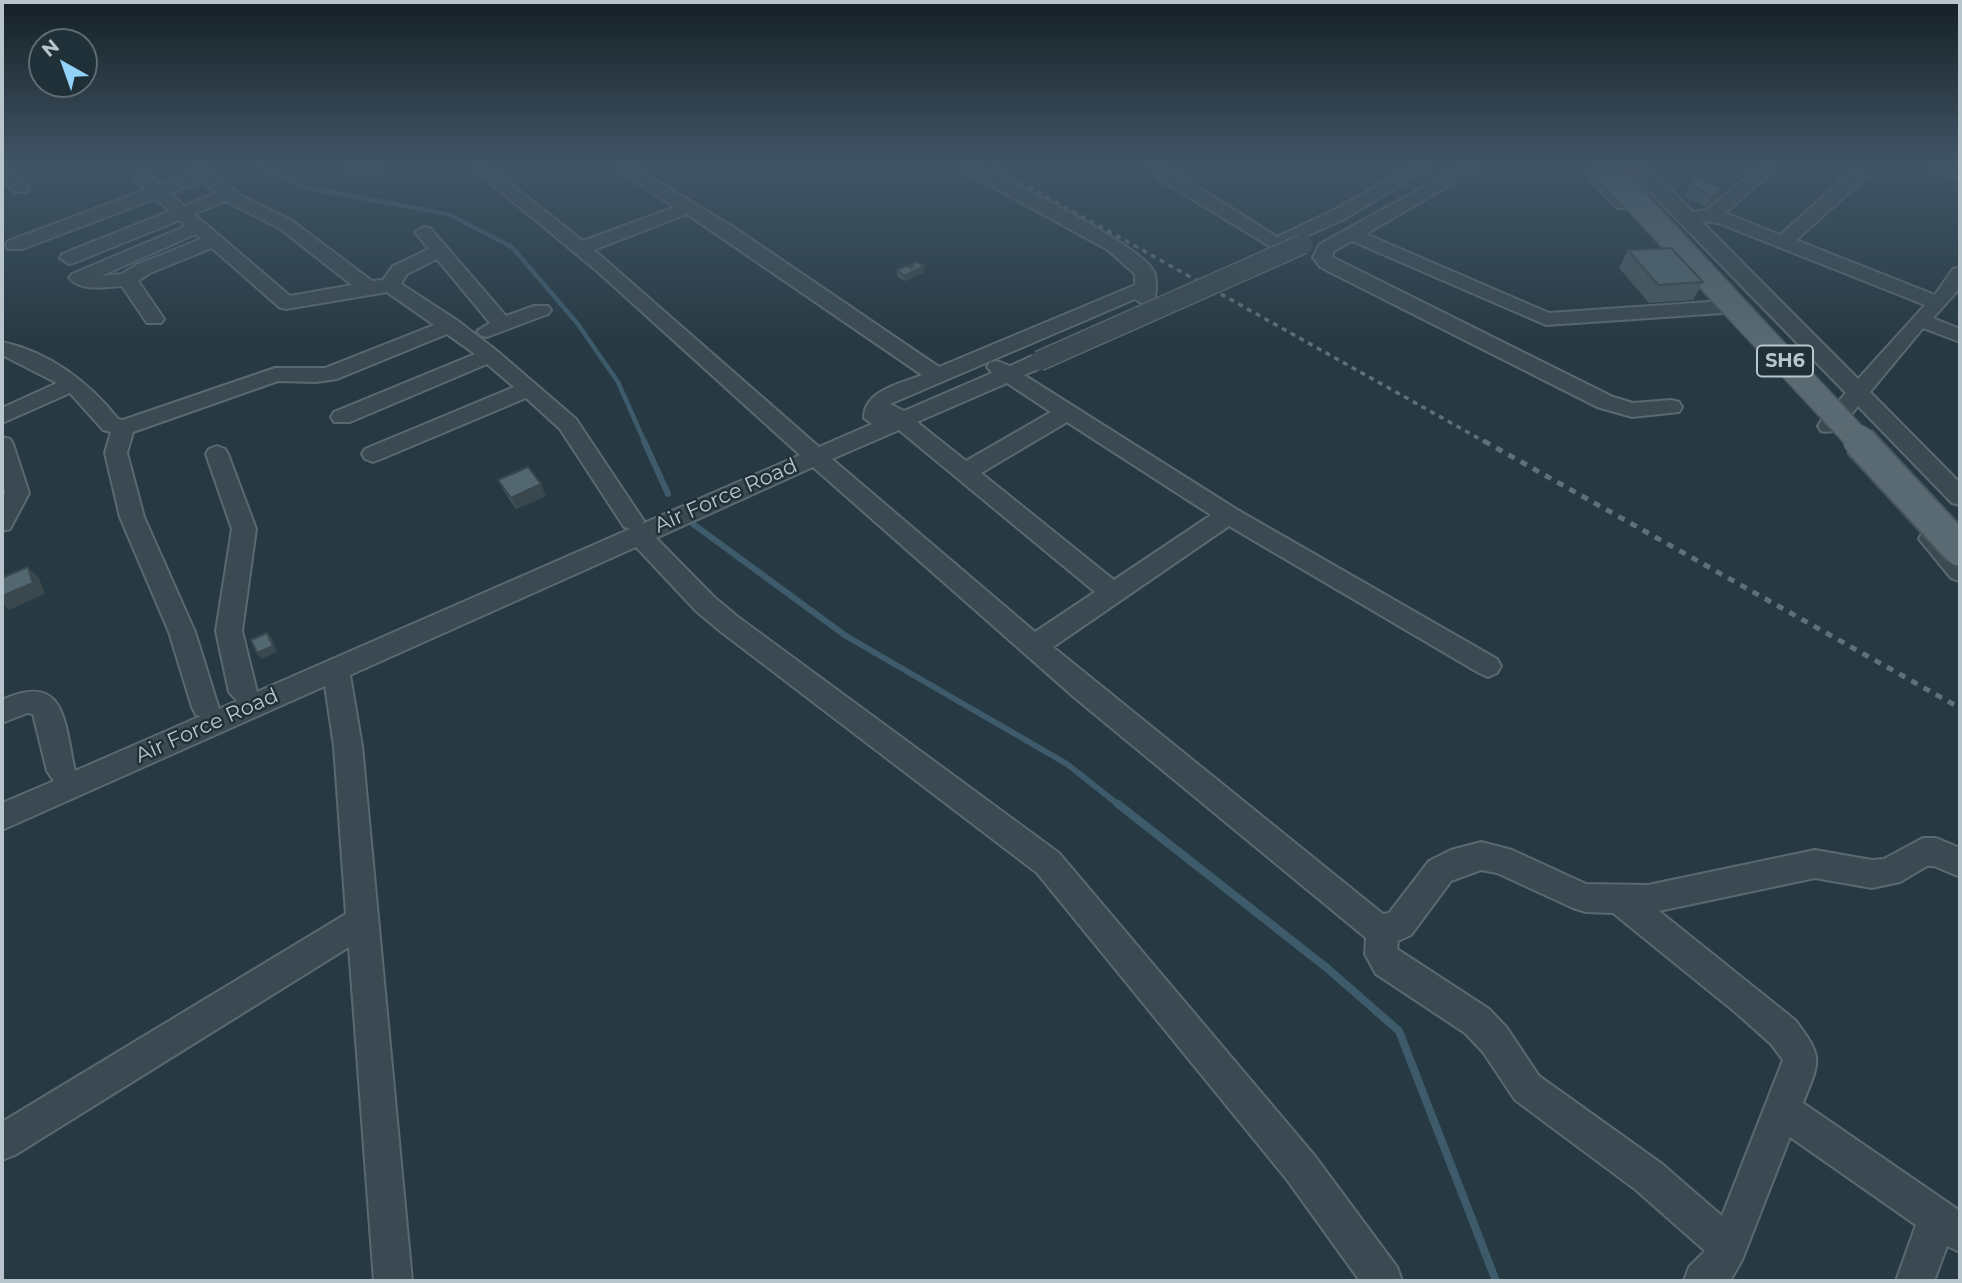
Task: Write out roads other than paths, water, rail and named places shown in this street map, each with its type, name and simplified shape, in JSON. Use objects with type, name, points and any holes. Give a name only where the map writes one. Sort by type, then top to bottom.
[{"type":"main road","name":"SH6","points":[[1670,227],[1960,550]]},
{"type":"main road","name":"SH6","points":[[1673,227],[1960,526]]},
{"type":"street","points":[[15,245],[56,227]]},
{"type":"street","points":[[69,258],[148,227]]},
{"type":"street","points":[[216,240],[144,269],[127,280],[89,282],[79,278],[198,227],[216,240],[286,303],[367,287],[390,286],[469,338],[576,432],[635,528],[705,604],[1048,863],[1301,1168],[1383,1281]]},
{"type":"street","points":[[290,227],[367,287]]},
{"type":"street","points":[[552,227],[604,267],[1034,646],[1370,924],[1382,931],[1391,930],[1400,924],[1440,871],[1451,864],[1481,856],[1501,860],[1586,898],[1656,898],[1815,864],[1872,874],[1889,872],[1923,852],[1936,852],[1960,863]]},
{"type":"street","points":[[579,249],[638,227]]},
{"type":"street","points":[[720,227],[938,376]]},
{"type":"street","points":[[1080,227],[1115,246],[1145,273],[1146,293],[883,399],[875,407],[963,473],[1113,593]]},
{"type":"street","points":[[1248,227],[1276,244]]},
{"type":"street","name":"Air Force Road","points":[[1032,356],[1146,293],[1276,244],[1313,227]]},
{"type":"street","name":"Air Force Road","points":[[2,798],[206,707],[635,528],[1338,227]]},
{"type":"street","points":[[1367,227],[1327,248],[1322,257],[1327,263],[1605,402],[1632,410],[1671,407]]},
{"type":"street","points":[[1645,227],[1723,307],[1960,572]]},
{"type":"street","points":[[1697,227],[1960,498]]},
{"type":"street","points":[[1743,227],[1948,298]]},
{"type":"street","points":[[1783,242],[1800,227]]},
{"type":"street","points":[[424,232],[503,325]]},
{"type":"street","points":[[1353,235],[1546,319],[1723,307]]},
{"type":"street","points":[[390,286],[400,270],[439,251]]},
{"type":"street","points":[[1829,426],[1920,320],[1948,298],[1960,273]]},
{"type":"street","points":[[127,280],[154,319]]},
{"type":"street","points":[[469,338],[541,310]]},
{"type":"street","points":[[1920,320],[1960,336]]},
{"type":"street","points":[[2,348],[44,364],[90,397],[111,425],[124,427],[275,374],[314,377],[330,374],[451,325]]},
{"type":"street","points":[[342,417],[490,355]]},
{"type":"street","points":[[1001,370],[1228,514],[1488,666]]},
{"type":"street","points":[[2,416],[72,384]]},
{"type":"street","points":[[373,454],[528,389]]},
{"type":"street","points":[[963,473],[1067,412]]},
{"type":"street","points":[[124,427],[116,453],[128,507],[182,632],[206,707]]},
{"type":"street","points":[[2,444],[17,493],[2,523]]},
{"type":"street","points":[[217,454],[244,529],[229,631],[243,692]]},
{"type":"street","points":[[1034,646],[1228,514]]},
{"type":"street","name":"Air Force Road","points":[[2,817],[336,669],[635,528]]},
{"type":"street","points":[[336,669],[348,746],[393,1281]]},
{"type":"street","points":[[3,707],[39,701],[46,710],[61,771]]},
{"type":"street","points":[[1618,898],[1747,1000],[1793,1043],[1799,1053],[1801,1064],[1717,1270]]},
{"type":"street","points":[[2,1142],[361,922]]},
{"type":"street","points":[[1382,931],[1381,954],[1388,963],[1477,1021],[1495,1040],[1527,1088],[1649,1177],[1717,1270]]},
{"type":"street","points":[[1783,1110],[1949,1225],[1915,1281]]},
{"type":"waterway","points":[[473,227],[512,247],[577,323],[618,382],[645,443]]},
{"type":"waterway","points":[[644,441],[668,494]]},
{"type":"waterway","points":[[693,524],[846,636],[1067,764],[1120,806]]},
{"type":"waterway","points":[[1118,804],[1327,968],[1399,1031],[1496,1281]]},
{"type":"railway","points":[[1101,227],[1487,443]]},
{"type":"railway","points":[[1484,441],[1960,708]]}]
